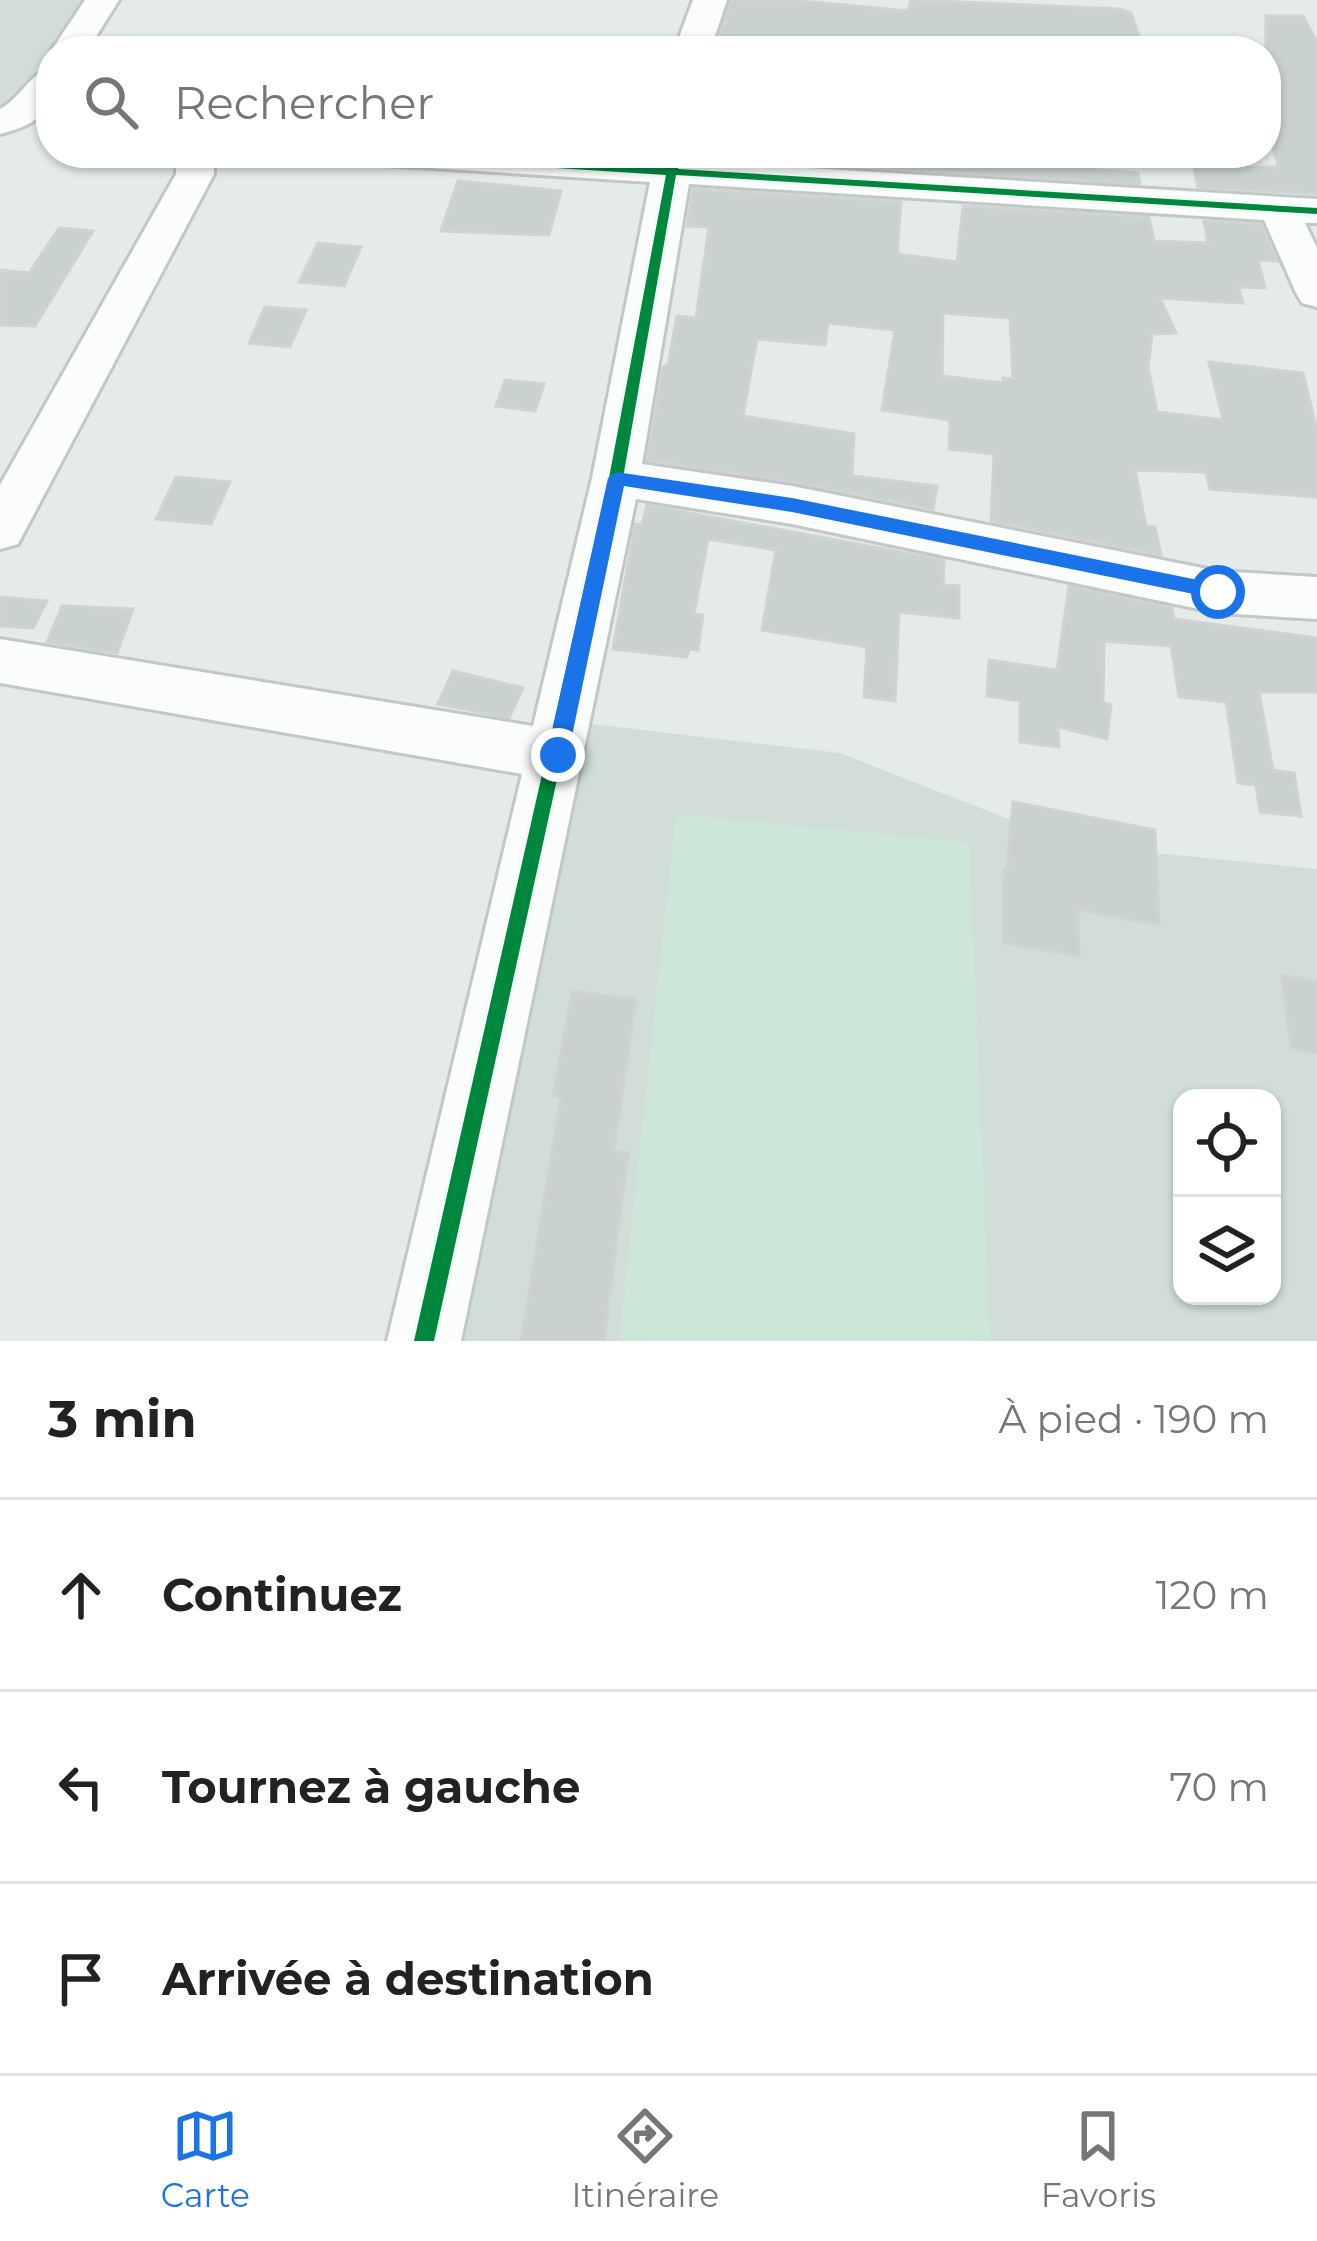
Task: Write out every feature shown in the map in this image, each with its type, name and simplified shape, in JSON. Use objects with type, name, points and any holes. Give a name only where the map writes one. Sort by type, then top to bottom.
[{"type":"street","points":[[79,36],[102,0]]},
{"type":"street","points":[[697,36],[710,0]]},
{"type":"street","points":[[0,122],[28,110],[36,99]]},
{"type":"street","points":[[0,133],[36,139]]},
{"type":"street","points":[[0,530],[195,168]]},
{"type":"street","points":[[424,1341],[558,755],[616,478],[672,168]]},
{"type":"street","points":[[751,168],[1298,210],[1317,293]]},
{"type":"street","points":[[616,478],[792,505],[1218,592],[1317,598]]},
{"type":"street","points":[[0,661],[558,755]]},
{"type":"shaded area","points":[[0,0],[95,0],[64,36],[36,36],[36,92],[30,101],[0,113]]},
{"type":"shaded area","points":[[583,723],[840,753],[1075,845],[1317,869],[1317,1341],[463,1341]]},
{"type":"green space","points":[[676,814],[969,842],[990,1341],[619,1341]]},
{"type":"building","points":[[731,0],[791,0],[908,11],[911,0],[1120,9],[1131,13],[1139,36],[720,36]]},
{"type":"building","points":[[1266,16],[1303,16],[1317,42],[1317,194],[1198,187],[1194,168],[1281,168],[1281,36],[1266,36]]},
{"type":"building","points":[[886,168],[1070,168],[1138,173],[1140,184]]},
{"type":"building","points":[[458,181],[561,191],[549,235],[441,231]]},
{"type":"building","points":[[693,189],[901,202],[897,254],[957,262],[963,206],[1149,217],[1154,241],[1208,243],[1204,221],[1261,224],[1277,261],[1258,260],[1265,288],[1238,287],[1243,303],[1160,298],[1176,333],[1152,334],[1148,367],[1157,412],[1223,420],[1209,362],[1303,373],[1317,431],[1317,497],[1210,489],[1206,472],[1135,470],[1146,526],[1155,527],[1161,555],[991,521],[994,454],[949,449],[950,420],[882,410],[895,330],[828,323],[825,345],[757,339],[743,416],[854,434],[852,476],[937,486],[933,509],[647,460],[677,316],[696,318],[709,227],[687,226]],"holes":[[[943,313],[1010,318],[1013,379],[1003,378],[1003,383],[942,376]]]},
{"type":"building","points":[[59,228],[93,231],[35,326],[0,325],[0,270],[29,273]]},
{"type":"building","points":[[318,243],[361,247],[344,286],[299,282]]},
{"type":"building","points":[[265,307],[306,310],[290,347],[249,343]]},
{"type":"building","points":[[505,380],[544,384],[535,411],[496,406]]},
{"type":"building","points":[[176,477],[230,482],[211,524],[156,519]]},
{"type":"building","points":[[647,505],[944,560],[943,585],[959,586],[959,618],[899,612],[895,701],[864,697],[867,647],[762,630],[776,550],[708,539],[694,614],[703,615],[698,650],[689,649],[687,657],[613,649],[635,524],[642,525]]},
{"type":"building","points":[[1069,586],[1172,608],[1174,619],[1317,638],[1317,692],[1259,692],[1273,770],[1294,773],[1301,816],[1260,812],[1256,785],[1238,783],[1226,702],[1179,697],[1171,646],[1104,641],[1103,703],[1111,705],[1107,739],[1058,727],[1059,747],[1020,742],[1020,701],[987,696],[989,660],[1057,670]]},
{"type":"building","points":[[0,597],[47,601],[33,628],[0,626]]},
{"type":"building","points":[[62,606],[133,609],[117,653],[47,642]]},
{"type":"building","points":[[453,671],[523,688],[509,718],[438,704]]},
{"type":"building","points":[[1013,802],[1155,830],[1159,925],[1078,910],[1079,956],[1003,943],[1004,870]]},
{"type":"building","points":[[1282,976],[1317,981],[1317,1053],[1291,1049]]},
{"type":"building","points":[[572,991],[636,999],[614,1151],[628,1153],[604,1341],[521,1341],[561,1097],[553,1096]]},
{"type":"cycle path","points":[[613,168],[1317,211]]},
{"type":"cycle path","points":[[424,1341],[616,478],[672,168]]},
{"type":"route","points":[[558,755],[616,478],[792,505],[1218,592]]}]
